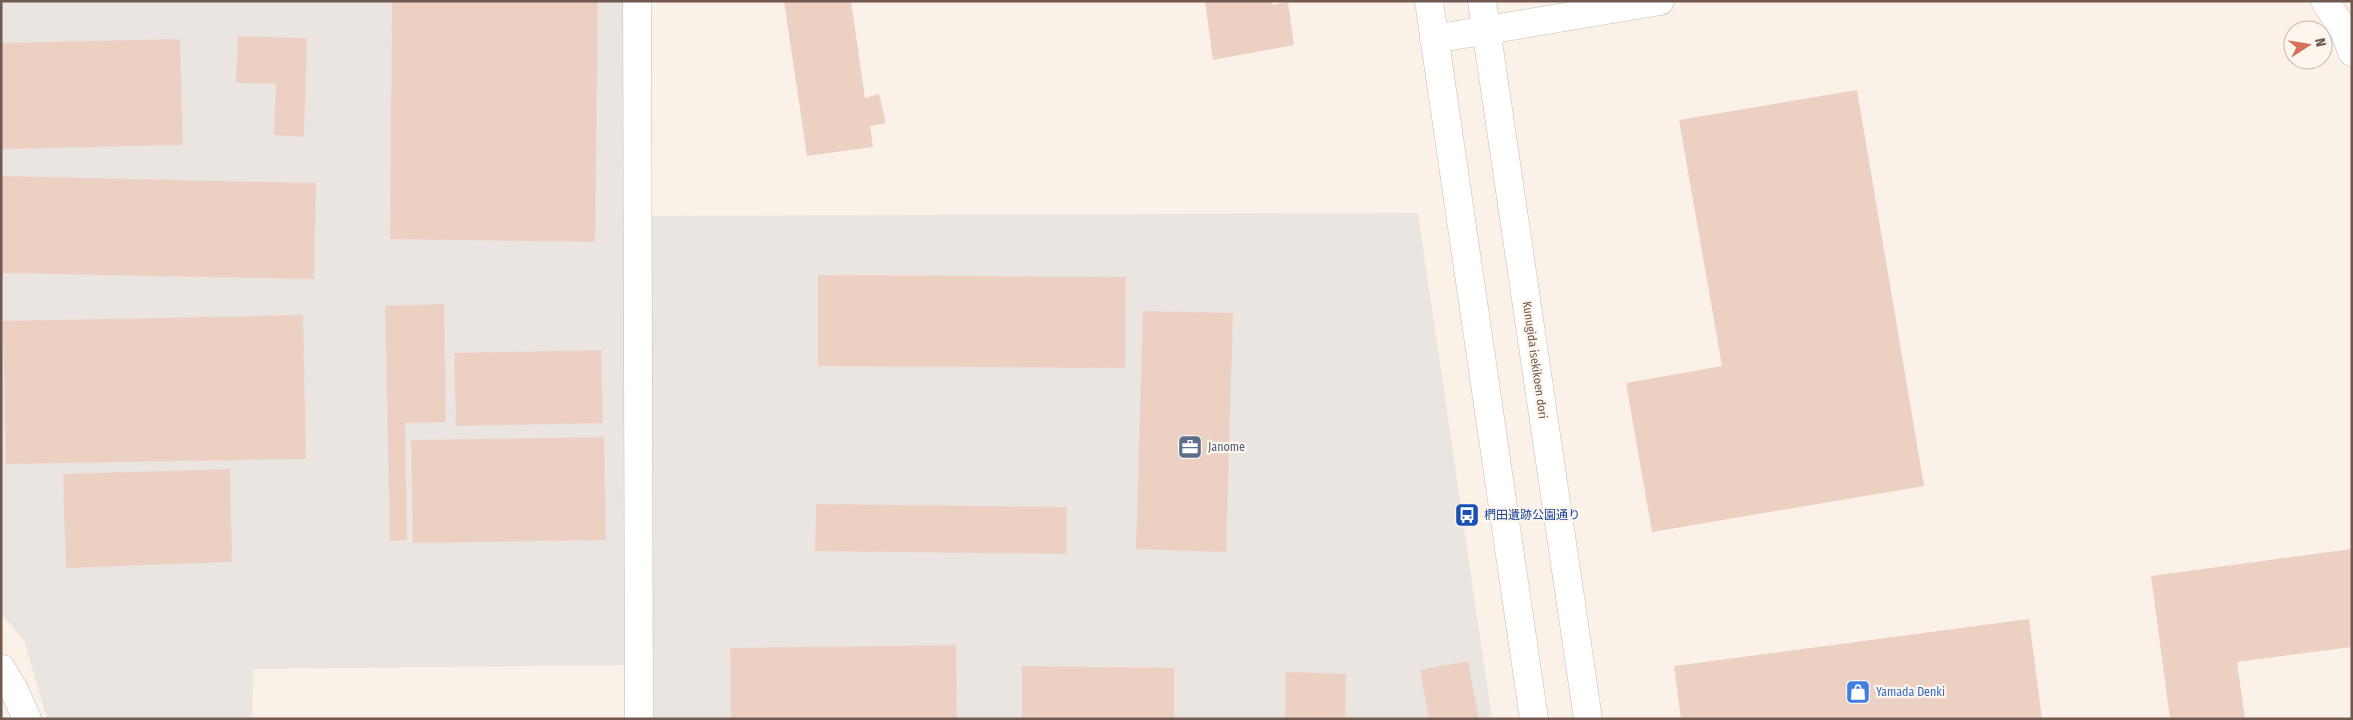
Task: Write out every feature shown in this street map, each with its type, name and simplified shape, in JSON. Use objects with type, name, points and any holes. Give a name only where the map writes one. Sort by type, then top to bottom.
[{"type":"street","points":[[638,1],[639,719]]},
{"type":"street","points":[[1428,1],[1534,719]]},
{"type":"street","name":"Kunugida isekikoen dori","points":[[1482,1],[1588,719]]},
{"type":"street","points":[[1434,39],[1660,1]]},
{"type":"street","points":[[2325,1],[2344,30],[2352,52]]},
{"type":"street","points":[[1,668],[14,690],[27,719]]},
{"type":"shaded area","points":[[1,1],[637,1],[638,216],[1418,213],[1492,719],[639,719],[638,665],[253,669],[252,719],[47,719],[24,640],[1,614]]},
{"type":"building","points":[[392,1],[598,1],[595,242],[390,239]]},
{"type":"building","points":[[784,1],[851,1],[865,98],[879,94],[886,123],[870,126],[873,147],[807,156]]},
{"type":"building","points":[[1205,1],[1272,1],[1273,5],[1288,2],[1294,45],[1213,60]]},
{"type":"building","points":[[238,36],[307,38],[304,137],[274,135],[276,84],[236,83]]},
{"type":"building","points":[[180,39],[183,145],[1,149],[1,43]]},
{"type":"building","points":[[1857,90],[1924,486],[1652,532],[1626,383],[1722,366],[1679,120]]},
{"type":"building","points":[[1,176],[316,183],[314,279],[1,273]]},
{"type":"building","points":[[818,275],[1126,277],[1125,368],[818,366]]},
{"type":"building","points":[[444,304],[446,422],[405,423],[407,540],[390,541],[385,306]]},
{"type":"building","points":[[1143,311],[1233,313],[1226,552],[1136,549]]},
{"type":"building","points":[[303,315],[306,459],[6,464],[3,321]]},
{"type":"building","points":[[601,350],[603,423],[456,426],[454,353]]},
{"type":"building","points":[[604,437],[606,540],[413,543],[411,440]]},
{"type":"building","points":[[230,469],[232,562],[66,568],[63,474]]},
{"type":"building","points":[[816,504],[1067,507],[1066,554],[815,551]]},
{"type":"building","points":[[2351,549],[2352,647],[2237,662],[2245,719],[2170,719],[2151,576]]},
{"type":"building","name":"Yamada Denki","points":[[2029,619],[2042,719],[1681,719],[1674,666]]},
{"type":"building","points":[[956,645],[957,719],[731,719],[730,648]]},
{"type":"building","points":[[1468,661],[1479,719],[1429,719],[1420,670]]},
{"type":"building","points":[[1022,666],[1174,668],[1174,719],[1022,719]]},
{"type":"building","points":[[1286,672],[1346,674],[1345,719],[1285,719]]},
{"type":"place","name":"Janome","points":[[1190,447]]},
{"type":"place","name":"椚田遺跡公園通り","points":[[1467,515]]},
{"type":"place","name":"Yamada Denki","points":[[1858,692]]}]
